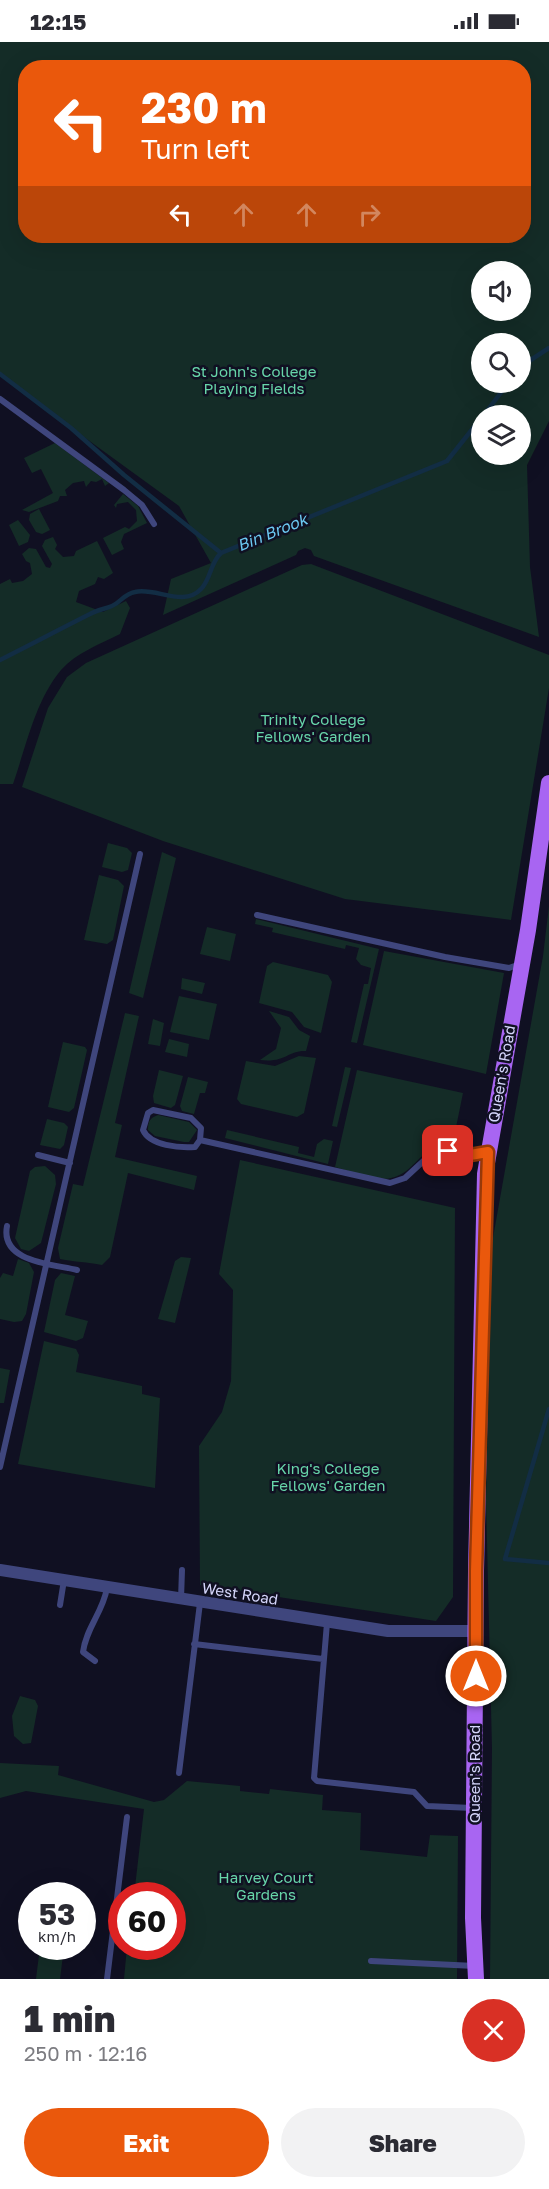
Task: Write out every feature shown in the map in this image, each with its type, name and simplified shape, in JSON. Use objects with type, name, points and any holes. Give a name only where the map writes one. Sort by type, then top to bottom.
[{"type":"main road","name":"Queen's Road","points":[[476,1972],[473,1918],[476,1631],[488,1152],[523,963],[549,783]]},
{"type":"street","name":"West Road","points":[[0,1570],[388,1631],[476,1631]]},
{"type":"lane","points":[[0,399],[124,490],[142,505],[154,524]]},
{"type":"lane","points":[[0,1467],[140,854]]},
{"type":"lane","points":[[257,915],[382,945],[505,968],[523,963]]},
{"type":"lane","points":[[161,1111],[191,1118],[201,1128],[200,1140],[195,1147],[183,1147],[152,1140],[143,1130],[148,1113],[161,1111]]},
{"type":"lane","points":[[200,1140],[390,1183],[405,1178],[431,1154],[440,1151],[470,1155],[488,1152]]},
{"type":"lane","points":[[38,1155],[70,1163]]},
{"type":"lane","points":[[7,1226],[4,1238],[8,1247],[17,1255],[77,1270]]},
{"type":"lane","points":[[182,1570],[182,1600]]},
{"type":"lane","points":[[60,1605],[64,1580]]},
{"type":"lane","points":[[95,1661],[83,1652],[84,1641],[104,1605],[107,1588]]},
{"type":"lane","points":[[179,1773],[200,1603]]},
{"type":"lane","points":[[327,1623],[314,1778],[317,1781],[414,1792],[427,1806],[475,1808]]},
{"type":"lane","points":[[194,1644],[324,1659]]},
{"type":"lane","points":[[107,1979],[127,1817]]},
{"type":"lane","points":[[371,1961],[476,1972]]},
{"type":"green space","name":"St John's College Playing Fields","points":[[0,42],[549,42],[549,421],[531,457],[531,405],[471,405],[471,465],[527,465],[530,567],[539,637],[314,556],[311,550],[305,548],[298,551],[296,555],[163,615],[171,579],[211,563],[179,506],[0,376]]},
{"type":"green space","points":[[55,443],[109,483],[105,486],[102,479],[96,482],[91,481],[86,487],[84,481],[73,483],[65,490],[67,496],[60,496],[58,501],[29,512],[22,510],[53,493],[41,469],[32,473],[24,458]]},
{"type":"green space","points":[[123,494],[138,506],[147,523],[124,534],[121,542],[124,549],[112,555],[103,538],[125,527],[129,529],[137,521],[136,510],[128,502],[117,504],[116,508],[114,505]]},
{"type":"green space","points":[[39,509],[50,530],[42,534],[36,532],[29,520],[30,514]]},
{"type":"green space","points":[[18,520],[30,535],[28,542],[19,546],[9,525]]},
{"type":"green space","points":[[53,537],[57,545],[55,549],[63,557],[74,556],[76,551],[97,541],[113,573],[104,579],[98,577],[95,584],[79,591],[76,602],[103,612],[126,601],[130,608],[120,634],[81,654],[67,664],[52,682],[38,710],[13,784],[0,784],[0,584],[10,579],[12,583],[23,581],[32,574],[30,563],[22,554],[29,548],[36,549],[46,567],[50,568],[52,564],[42,546],[45,540]]},
{"type":"green space","name":"Trinity College Fellows' Garden","points":[[311,564],[549,655],[549,688],[511,920],[345,899],[163,841],[22,787],[48,708],[67,677],[86,663],[302,565]]},
{"type":"green space","points":[[108,843],[127,848],[132,853],[128,870],[122,872],[102,867]]},
{"type":"green space","points":[[162,852],[176,858],[143,998],[129,993]]},
{"type":"green space","points":[[99,875],[118,880],[124,886],[113,940],[107,944],[84,940]]},
{"type":"green space","points":[[549,906],[549,1979],[490,1979],[492,1748],[486,1501],[491,1249],[543,956]]},
{"type":"green space","points":[[256,919],[379,949],[357,1043],[351,1042],[364,984],[368,984],[371,968],[361,965],[356,959],[359,948],[346,945],[345,949],[272,932],[273,928],[255,924]]},
{"type":"green space","points":[[207,927],[236,934],[230,961],[200,954]]},
{"type":"green space","points":[[384,951],[504,973],[486,1074],[363,1045]]},
{"type":"green space","points":[[273,962],[328,975],[332,982],[321,1033],[304,1027],[292,1012],[259,1003],[267,966]]},
{"type":"green space","points":[[182,978],[205,983],[202,994],[181,989]]},
{"type":"green space","points":[[179,996],[217,1004],[209,1040],[170,1032]]},
{"type":"green space","points":[[269,1011],[289,1017],[299,1030],[310,1036],[306,1051],[295,1052],[276,1060],[260,1060],[276,1049],[281,1028]]},
{"type":"green space","points":[[125,1013],[139,1016],[115,1123],[122,1125],[115,1157],[197,1176],[194,1190],[128,1173],[110,1257],[102,1265],[60,1259],[58,1248],[73,1184],[83,1186]]},
{"type":"green space","points":[[153,1019],[164,1023],[160,1046],[148,1044]]},
{"type":"green space","points":[[169,1039],[189,1044],[187,1057],[165,1052]]},
{"type":"green space","points":[[63,1042],[85,1047],[87,1050],[74,1108],[69,1112],[48,1107]]},
{"type":"green space","points":[[299,1056],[316,1058],[304,1113],[297,1117],[241,1104],[237,1099],[246,1061],[275,1066]]},
{"type":"green space","points":[[345,1067],[351,1068],[337,1127],[332,1126]]},
{"type":"green space","points":[[159,1070],[183,1076],[175,1105],[171,1108],[154,1103],[153,1096]]},
{"type":"green space","points":[[357,1070],[463,1093],[452,1147],[432,1150],[400,1175],[391,1178],[370,1177],[335,1167]]},
{"type":"green space","points":[[188,1077],[208,1082],[205,1093],[200,1093],[194,1114],[182,1111],[180,1106]]},
{"type":"green space","points":[[158,1115],[189,1122],[197,1130],[189,1142],[155,1136],[148,1130],[148,1124]]},
{"type":"green space","points":[[47,1119],[64,1123],[68,1127],[64,1145],[60,1149],[40,1145]]},
{"type":"green space","points":[[227,1130],[299,1147],[298,1153],[314,1157],[317,1144],[324,1139],[333,1141],[328,1164],[225,1138]]},
{"type":"green space","name":"King's College Fellows' Garden","points":[[240,1160],[455,1208],[453,1597],[436,1621],[200,1585],[199,1446],[222,1412],[231,1381],[233,1290],[219,1274]]},
{"type":"green space","points":[[45,1166],[55,1175],[56,1184],[41,1243],[29,1251],[21,1249],[15,1238],[30,1171],[35,1167]]},
{"type":"green space","points":[[181,1257],[191,1258],[175,1323],[158,1319],[175,1261]]},
{"type":"green space","points":[[18,1259],[29,1263],[34,1272],[26,1314],[22,1321],[14,1322],[0,1319],[0,1278],[3,1273],[13,1276]]},
{"type":"green space","points":[[61,1273],[75,1276],[65,1315],[88,1321],[83,1338],[76,1341],[44,1332],[55,1280]]},
{"type":"green space","points":[[44,1341],[76,1349],[79,1355],[76,1372],[142,1386],[142,1394],[160,1398],[155,1488],[18,1464]]},
{"type":"green space","points":[[0,1368],[10,1370],[4,1403],[0,1403]]},
{"type":"green space","points":[[20,1696],[35,1700],[38,1706],[31,1743],[23,1744],[14,1736],[12,1716]]},
{"type":"green space","name":"Harvey Court Gardens","points":[[0,1763],[59,1766],[58,1775],[154,1802],[164,1800],[187,1781],[240,1786],[240,1791],[269,1794],[270,1789],[323,1795],[322,1810],[361,1813],[360,1850],[427,1857],[430,1835],[458,1836],[457,1979],[124,1979],[126,1960],[186,1960],[186,1882],[136,1882],[144,1809],[26,1791],[0,1798]]},
{"type":"green space","points":[[38,1960],[62,1960],[60,1979],[36,1979]]},
{"type":"waterway","name":"Bin Brook","points":[[531,360],[549,348]]},
{"type":"waterway","points":[[0,374],[71,428],[124,475],[221,553]]},
{"type":"waterway","name":"Bin Brook","points":[[491,405],[501,393]]},
{"type":"waterway","name":"Bin Brook","points":[[0,660],[93,613],[112,606],[131,593],[143,591],[178,597],[194,594],[207,581],[221,553],[447,461],[471,431]]},
{"type":"waterway","points":[[549,1409],[505,1559],[549,1563]]},
{"type":"route","points":[[448,1151],[470,1155],[488,1152],[476,1571],[476,1676]]}]
